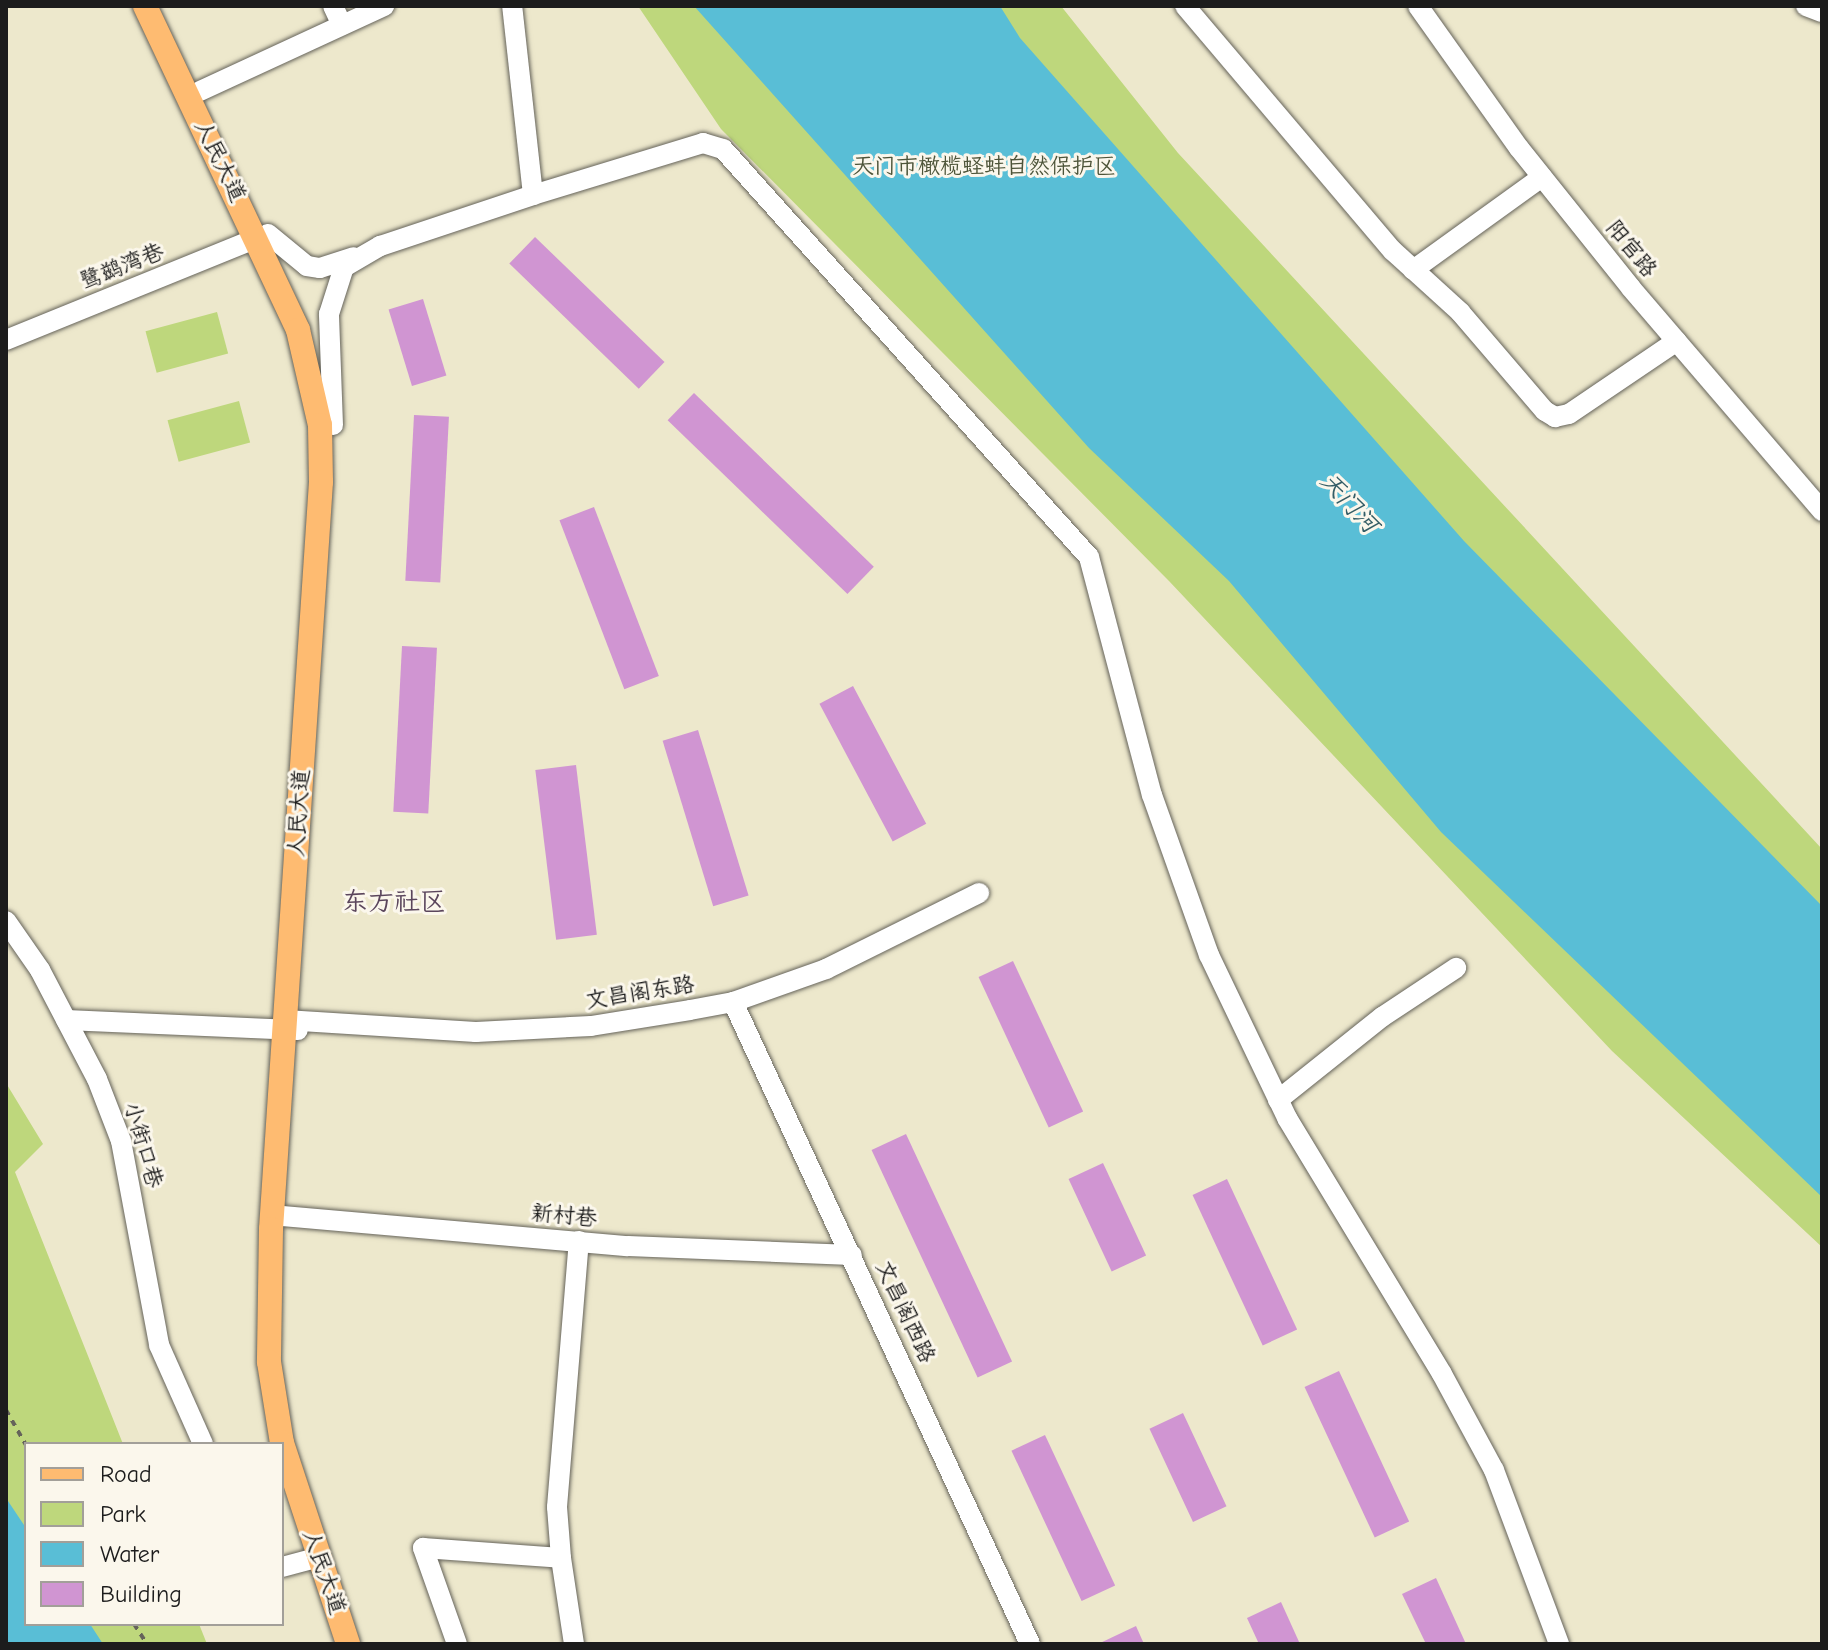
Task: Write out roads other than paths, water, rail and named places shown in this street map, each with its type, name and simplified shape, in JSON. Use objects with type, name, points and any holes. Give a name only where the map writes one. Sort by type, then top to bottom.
[{"type":"main road","name":"人民大道","points":[[145,6],[310,326],[333,425],[334,483],[268,1318],[274,1404],[348,1644]]},
{"type":"main road","name":"人民大道","points":[[159,6],[200,91],[262,236],[298,330],[320,425],[321,482],[291,1025]]},
{"type":"main road","name":"人民大道","points":[[278,1216],[287,1402],[304,1476],[361,1644]]},
{"type":"street","points":[[333,6],[342,25]]},
{"type":"street","points":[[200,91],[384,6]]},
{"type":"street","points":[[512,6],[533,195]]},
{"type":"street","points":[[1185,6],[1314,162],[1413,270],[1453,304],[1555,417],[1569,414],[1677,341]]},
{"type":"street","name":"阳官路","points":[[1418,6],[1542,177],[1822,511]]},
{"type":"street","points":[[1806,6],[1822,12]]},
{"type":"street","points":[[262,236],[307,266],[320,268],[533,195],[703,143],[723,149],[1082,548],[1186,899],[1278,1100],[1494,1470],[1559,1644]]},
{"type":"street","points":[[1413,270],[1542,177]]},
{"type":"street","name":"鹭鹚湾巷","points":[[6,340],[262,236]]},
{"type":"street","points":[[333,425],[331,296],[336,279],[357,256]]},
{"type":"street","name":"文昌阁东路","points":[[66,1020],[462,1032],[532,1030],[641,1019],[733,1002],[866,952],[979,893]]},
{"type":"street","name":"小街口巷","points":[[6,921],[66,1020],[121,1141],[159,1345],[202,1442]]},
{"type":"street","points":[[1278,1100],[1382,1017],[1456,968]]},
{"type":"street","name":"文昌阁西路","points":[[733,1002],[1030,1644]]},
{"type":"street","name":"新村巷","points":[[278,1216],[579,1241],[852,1255]]},
{"type":"street","points":[[574,1644],[557,1507],[579,1241]]},
{"type":"street","points":[[455,1643],[423,1548],[561,1558]]},
{"type":"street","points":[[284,1566],[319,1557]]},
{"type":"water","name":"天门市橄榄蛏蚌自然保护区","points":[[694,6],[1000,6],[1020,38],[1464,541],[1822,906],[1822,1197],[1441,832],[1229,581],[1089,448]]},
{"type":"water","points":[[6,1498],[24,1525],[24,1626],[91,1626],[103,1644],[6,1644]]},
{"type":"district","name":"东方社区","points":[[394,903]]},
{"type":"water label","name":"天门河","points":[[1349,503]]}]
